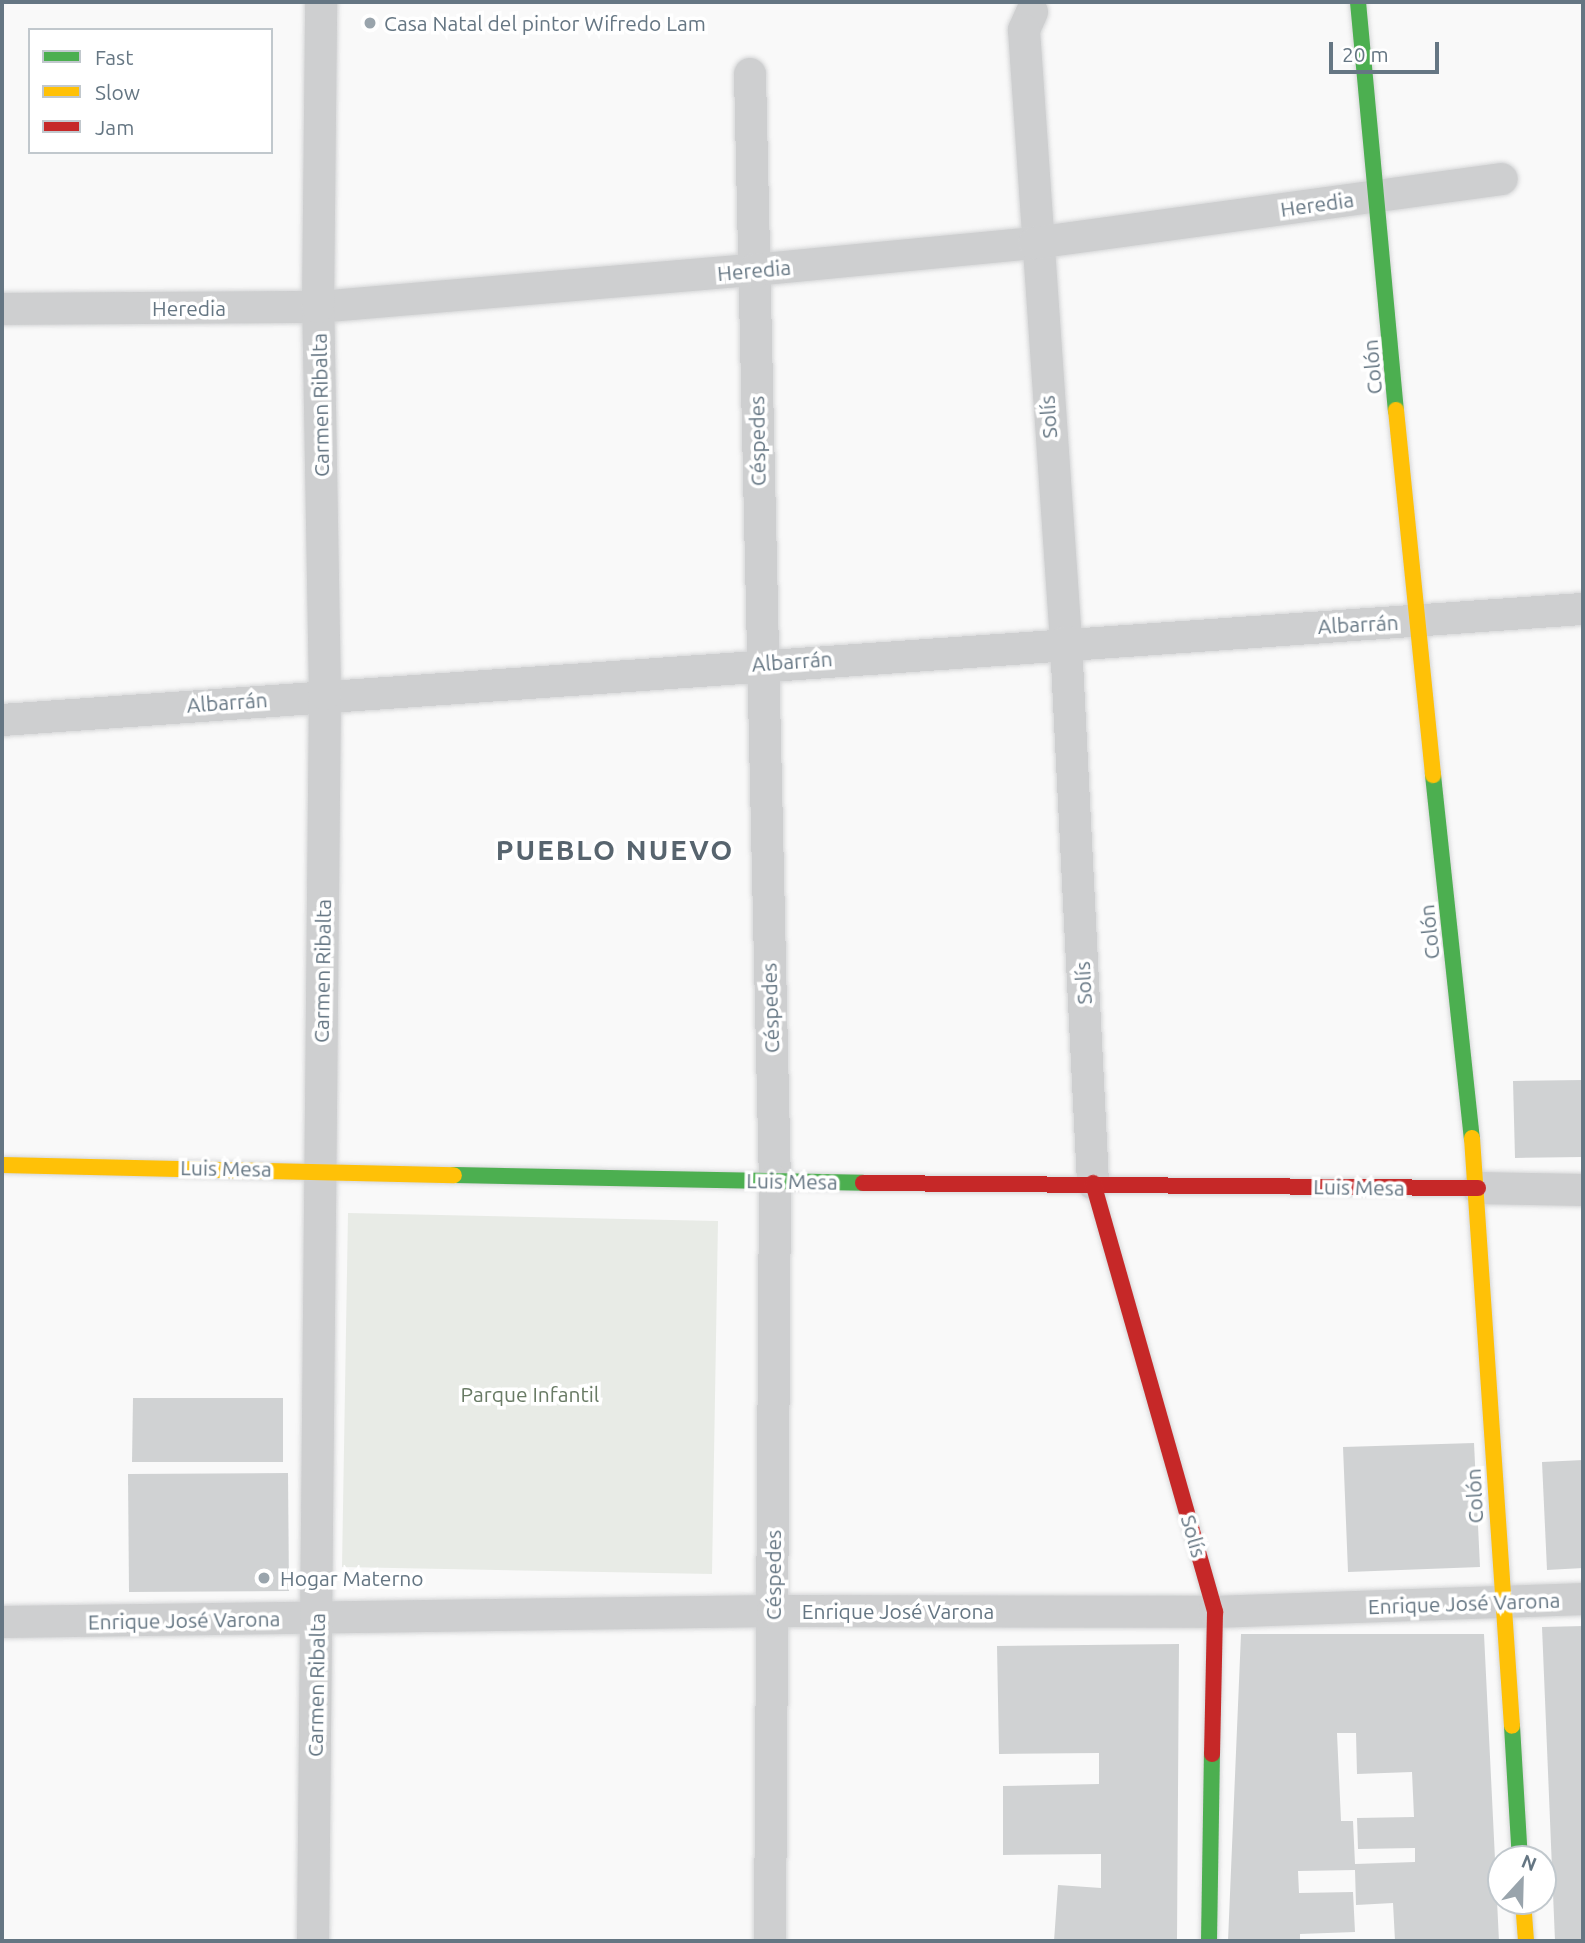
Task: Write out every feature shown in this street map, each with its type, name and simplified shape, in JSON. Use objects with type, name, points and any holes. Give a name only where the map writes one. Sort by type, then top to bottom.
[{"type":"street","name":"Carmen Ribalta","points":[[313,1941],[325,694],[318,307],[321,2]]},
{"type":"street","name":"Colón","points":[[1358,2],[1416,621],[1478,1188],[1501,1602],[1519,1845]]},
{"type":"street","name":"Solís","points":[[1032,12],[1024,30],[1035,243],[1066,642],[1093,1183],[1215,1612],[1209,1941]]},
{"type":"street","name":"Céspedes","points":[[750,74],[761,663],[775,1182],[769,1941]]},
{"type":"street","name":"Heredia","points":[[2,309],[318,307],[754,270],[1035,243],[1502,178]]},
{"type":"street","name":"Albarrán","points":[[2,720],[761,663],[1583,609]]},
{"type":"street","name":"Luis Mesa","points":[[2,1165],[775,1182],[1093,1183],[1583,1190]]},
{"type":"street","name":"Enrique José Varona","points":[[2,1622],[773,1611],[1215,1612],[1583,1599]]},
{"type":"street","points":[[1524,1915],[1526,1941]]},
{"type":"green space","name":"Parque Infantil","points":[[348,1213],[718,1221],[712,1574],[342,1567]]},
{"type":"building","points":[[1583,1080],[1583,1157],[1515,1158],[1513,1081]]},
{"type":"building","points":[[133,1398],[283,1398],[283,1462],[132,1462]]},
{"type":"building","points":[[1474,1443],[1480,1567],[1348,1572],[1343,1447]]},
{"type":"building","points":[[1583,1460],[1583,1568],[1547,1570],[1542,1462]]},
{"type":"building","points":[[288,1473],[289,1591],[129,1592],[128,1474]]},
{"type":"building","points":[[1583,1626],[1583,1941],[1555,1941],[1557,1845],[1551,1845],[1542,1627]]},
{"type":"building","points":[[1241,1634],[1484,1634],[1494,1845],[1487,1845],[1487,1915],[1498,1915],[1499,1941],[1395,1941],[1393,1903],[1356,1905],[1355,1870],[1298,1871],[1299,1893],[1353,1892],[1355,1932],[1300,1934],[1300,1941],[1228,1941]],"holes":[[[1337,1733],[1356,1733],[1357,1774],[1412,1772],[1414,1817],[1357,1818],[1358,1849],[1415,1848],[1415,1862],[1355,1864],[1353,1821],[1341,1821]]]},
{"type":"building","points":[[1179,1644],[1177,1941],[1054,1941],[1058,1885],[1101,1888],[1101,1854],[1003,1855],[1003,1786],[1099,1784],[1099,1753],[999,1754],[997,1646]]},
{"type":"traffic: fast","points":[[1358,2],[1396,410]]},
{"type":"traffic: fast","points":[[1433,775],[1472,1138]]},
{"type":"traffic: fast","points":[[454,1175],[863,1183]]},
{"type":"traffic: fast","points":[[1512,1726],[1519,1845]]},
{"type":"traffic: fast","points":[[1209,1941],[1212,1754]]},
{"type":"traffic: slow","points":[[1396,410],[1433,775]]},
{"type":"traffic: slow","points":[[1472,1138],[1512,1726]]},
{"type":"traffic: slow","points":[[2,1165],[454,1175]]},
{"type":"traffic: slow","points":[[1524,1915],[1526,1941]]},
{"type":"traffic: jam","points":[[863,1183],[1478,1188]]},
{"type":"traffic: jam","points":[[1093,1183],[1215,1612],[1212,1754]]},
{"type":"place","name":"Casa Natal del pintor Wifredo Lam","points":[[370,23]]},
{"type":"place","name":"Hogar Materno","points":[[264,1578]]},
{"type":"district","name":"PUEBLO NUEVO","points":[[615,850]]}]
